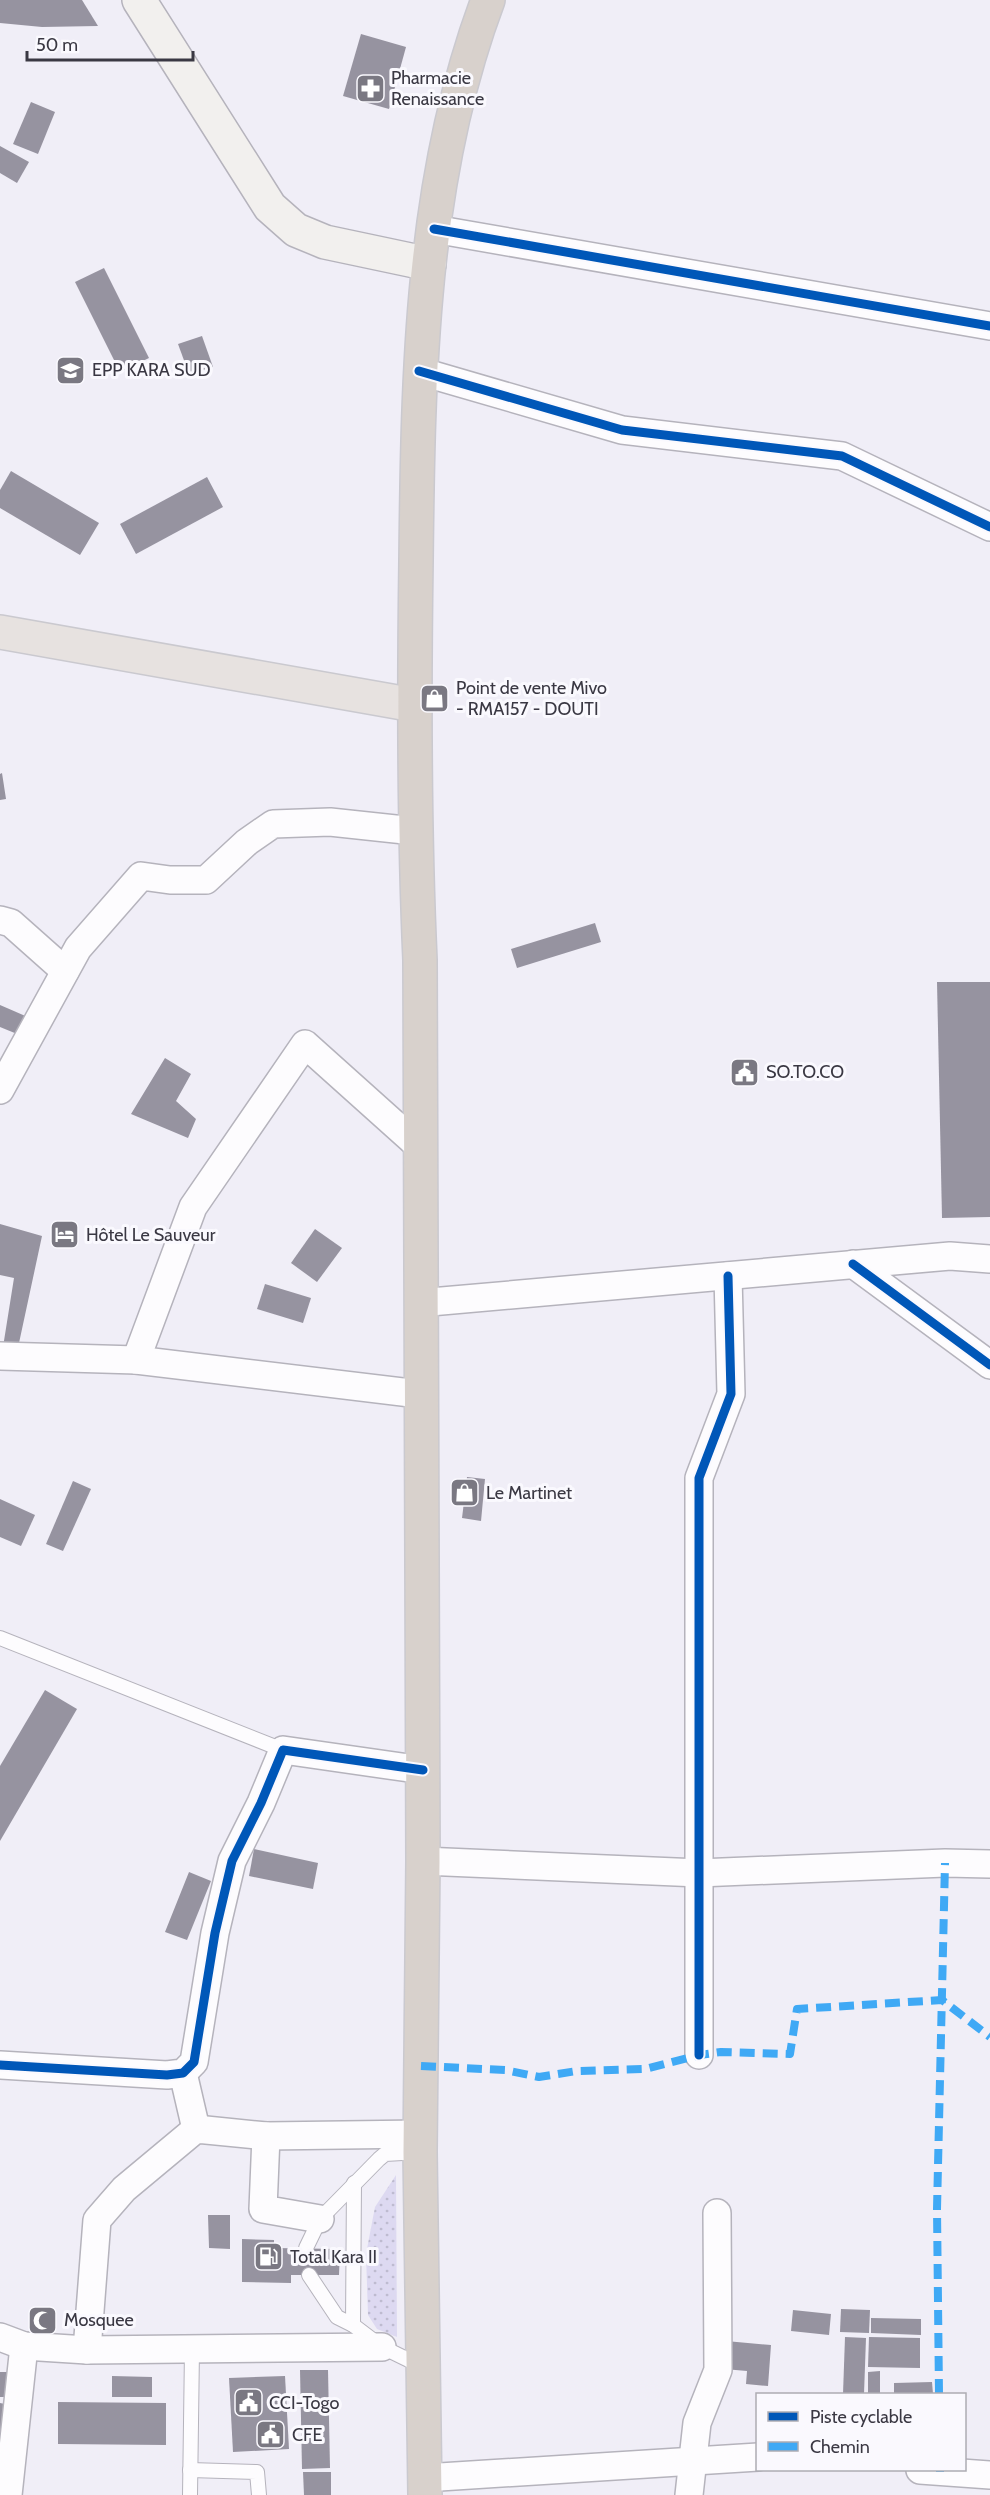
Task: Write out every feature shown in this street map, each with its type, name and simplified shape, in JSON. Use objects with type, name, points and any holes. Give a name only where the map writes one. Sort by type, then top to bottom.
[{"type":"highway","points":[[424,2487],[420,2143],[423,1770],[419,1394],[420,960],[414,831],[419,371],[429,264],[453,109],[469,49],[488,0]]},
{"type":"main road","points":[[139,0],[270,207],[296,230],[325,242],[429,264]]},
{"type":"main road","points":[[0,632],[414,705]]},
{"type":"street","points":[[434,229],[990,326]]},
{"type":"street","points":[[419,371],[622,430],[842,456],[990,527]]},
{"type":"street","points":[[0,1090],[78,948],[141,876],[170,880],[206,880],[247,842],[273,824],[330,822],[414,831]]},
{"type":"street","points":[[0,920],[11,923],[66,971]]},
{"type":"street","points":[[136,1360],[193,1207],[305,1044],[421,1148]]},
{"type":"street","points":[[419,1303],[950,1256],[990,1259]]},
{"type":"street","points":[[853,1264],[990,1365]]},
{"type":"street","points":[[699,2055],[699,1478],[731,1394],[728,1276]]},
{"type":"street","points":[[0,1356],[136,1360],[419,1394]]},
{"type":"street","points":[[0,2065],[167,2075],[183,2073],[194,2062],[215,1934],[232,1861],[261,1803],[283,1750],[423,1770]]},
{"type":"street","points":[[423,1861],[699,1873],[945,1863],[990,1864]]},
{"type":"street","points":[[183,2073],[196,2129]]},
{"type":"street","points":[[87,2350],[97,2220],[124,2189],[196,2129],[266,2136],[420,2143]]},
{"type":"street","points":[[266,2136],[263,2209],[320,2219]]},
{"type":"street","points":[[689,2495],[692,2460],[702,2407],[718,2370],[717,2213]]},
{"type":"street","points":[[8,2495],[12,2352],[382,2347]]},
{"type":"street","points":[[424,2487],[692,2460],[756,2457]]},
{"type":"street","points":[[943,2471],[990,2475]]},
{"type":"lane","points":[[0,1638],[283,1750]]},
{"type":"lane","points":[[306,2248],[320,2219],[385,2154],[420,2143]]},
{"type":"lane","points":[[353,2325],[354,2183]]},
{"type":"lane","points":[[309,2275],[337,2317],[353,2325],[382,2347],[423,2367]]},
{"type":"lane","points":[[190,2495],[192,2350]]},
{"type":"lane","points":[[190,2470],[257,2472],[259,2495]]},
{"type":"shaded area","points":[[396,2175],[397,2337],[377,2329],[368,2315],[366,2254],[375,2207]]},
{"type":"building","points":[[0,0],[82,0],[98,26],[42,27],[0,23]]},
{"type":"building","points":[[361,34],[406,47],[389,109],[343,96]]},
{"type":"building","points":[[31,102],[55,112],[38,154],[13,144]]},
{"type":"building","points":[[0,146],[29,162],[17,183],[0,173]]},
{"type":"building","points":[[104,268],[149,358],[120,372],[75,282]]},
{"type":"building","points":[[202,336],[213,367],[189,374],[178,344]]},
{"type":"building","points":[[11,471],[99,523],[80,555],[0,508],[0,490]]},
{"type":"building","points":[[207,477],[223,507],[136,554],[120,524]]},
{"type":"building","points":[[2,773],[6,799],[0,800],[0,774]]},
{"type":"building","points":[[595,923],[601,942],[517,968],[511,949]]},
{"type":"building","points":[[937,982],[990,982],[990,1217],[942,1218]]},
{"type":"building","points":[[0,1005],[30,1018],[22,1036],[0,1027]]},
{"type":"building","points":[[165,1058],[191,1074],[176,1101],[196,1119],[188,1138],[131,1114]]},
{"type":"building","points":[[0,1224],[42,1236],[16,1357],[3,1347],[14,1278],[0,1275]]},
{"type":"building","points":[[315,1229],[342,1248],[317,1282],[291,1263]]},
{"type":"building","points":[[265,1284],[311,1298],[303,1323],[257,1309]]},
{"type":"building","points":[[467,1477],[485,1479],[481,1521],[462,1518]]},
{"type":"building","points":[[73,1481],[91,1489],[63,1551],[46,1544]]},
{"type":"building","points":[[0,1499],[35,1515],[21,1546],[0,1537]]},
{"type":"building","points":[[45,1690],[77,1709],[0,1841],[0,1766]]},
{"type":"building","points":[[254,1849],[318,1863],[313,1889],[249,1876]]},
{"type":"building","points":[[189,1872],[211,1881],[187,1940],[165,1932]]},
{"type":"building","points":[[208,2215],[230,2215],[230,2249],[209,2248]]},
{"type":"building","points":[[242,2239],[274,2240],[274,2248],[340,2249],[339,2275],[291,2275],[291,2283],[242,2282]]},
{"type":"building","points":[[841,2309],[870,2310],[869,2333],[840,2332]]},
{"type":"building","points":[[793,2310],[831,2314],[829,2335],[791,2331]]},
{"type":"building","points":[[871,2318],[921,2319],[921,2335],[871,2333]]},
{"type":"building","points":[[845,2337],[866,2338],[864,2393],[843,2393]]},
{"type":"building","points":[[869,2337],[920,2338],[920,2368],[868,2367]]},
{"type":"building","points":[[726,2341],[771,2345],[768,2386],[746,2384],[747,2371],[724,2369]]},
{"type":"building","points":[[300,2370],[328,2370],[330,2468],[302,2469]]},
{"type":"building","points":[[880,2371],[880,2393],[868,2393],[868,2372]]},
{"type":"building","points":[[0,2372],[7,2372],[5,2397],[0,2397]]},
{"type":"building","points":[[112,2376],[152,2377],[152,2397],[112,2397]]},
{"type":"building","points":[[285,2376],[289,2449],[233,2452],[229,2378]]},
{"type":"building","points":[[932,2382],[933,2393],[894,2393],[894,2383]]},
{"type":"building","points":[[58,2402],[166,2403],[166,2445],[58,2444]]},
{"type":"building","points":[[0,2403],[5,2404],[2,2440],[0,2440]]},
{"type":"building","points":[[303,2472],[331,2472],[331,2495],[304,2495]]},
{"type":"marked path","points":[[939,2393],[937,2209],[945,1863]]},
{"type":"marked path","points":[[421,2066],[505,2070],[539,2077],[577,2071],[645,2069],[699,2055],[721,2052],[790,2054],[797,2009],[942,2000],[990,2037]]},
{"type":"cycle path","points":[[434,229],[990,326]]},
{"type":"cycle path","points":[[419,371],[622,430],[842,456],[990,527]]},
{"type":"cycle path","points":[[853,1264],[990,1365]]},
{"type":"cycle path","points":[[699,2055],[699,1478],[731,1394],[728,1276]]},
{"type":"cycle path","points":[[0,2065],[167,2075],[183,2073],[194,2062],[215,1933],[232,1861],[261,1803],[283,1750],[423,1770]]},
{"type":"place","name":"Pharmacie Renaissance","points":[[370,88]]},
{"type":"place","name":"EPP KARA SUD","points":[[71,370]]},
{"type":"place","name":"Point de vente Mivo - RMA157 - DOUTI","points":[[435,698]]},
{"type":"place","name":"SO.TO.CO","points":[[745,1072]]},
{"type":"place","name":"Hôtel Le Sauveur","points":[[65,1235]]},
{"type":"place","name":"Le Martinet","points":[[465,1493]]},
{"type":"place","name":"Total Kara II","points":[[269,2257]]},
{"type":"place","name":"Mosquee","points":[[43,2320]]},
{"type":"place","name":"CCI-Togo","points":[[248,2403]]},
{"type":"place","name":"CFE","points":[[271,2435]]}]
